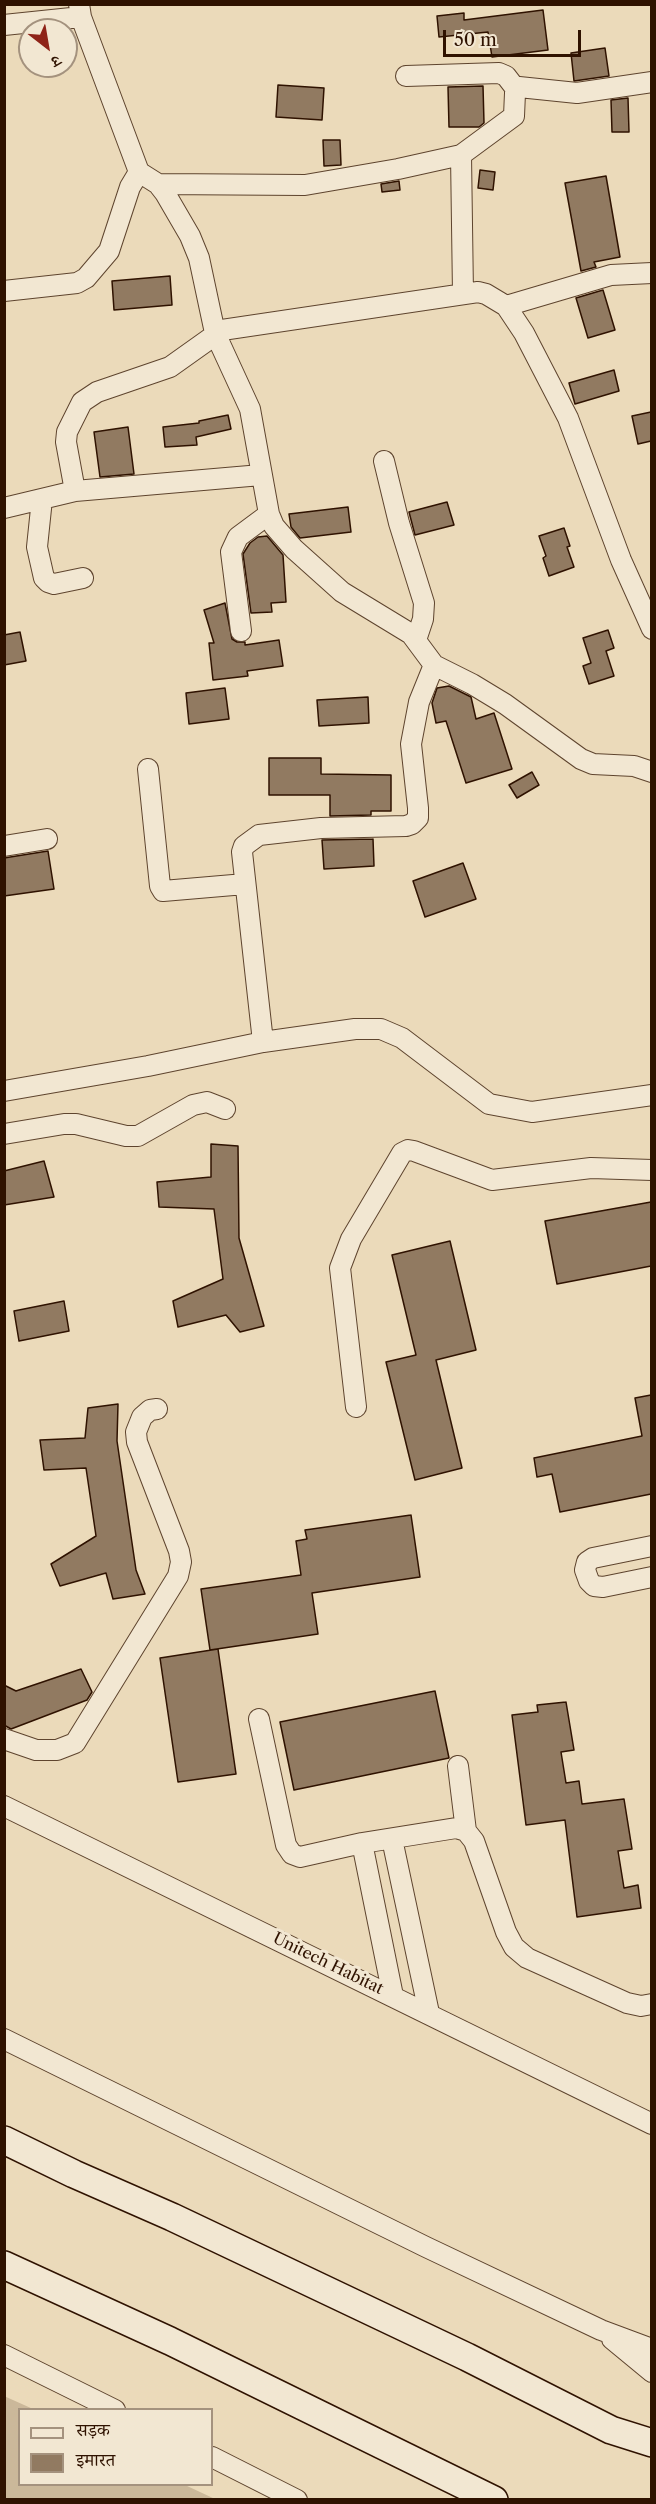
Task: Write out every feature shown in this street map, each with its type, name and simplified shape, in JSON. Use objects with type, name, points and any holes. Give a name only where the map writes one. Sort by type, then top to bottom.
[{"type":"main road","points":[[4,2140],[466,2357],[611,2430],[651,2443]]},
{"type":"main road","points":[[4,2265],[170,2341],[494,2499]]},
{"type":"street","points":[[4,25],[80,11],[139,172],[158,184],[195,248],[215,333],[250,409],[261,475],[269,514],[274,526],[294,549],[342,592],[411,634],[434,665],[505,704],[581,759],[593,764],[634,766],[651,772]]},
{"type":"street","points":[[158,184],[305,185],[461,155],[514,116],[516,89],[506,76],[499,73],[406,76]]},
{"type":"street","points":[[516,89],[523,87],[589,92],[651,81]]},
{"type":"street","points":[[461,155],[463,294]]},
{"type":"street","points":[[4,291],[77,283],[86,278],[109,251],[130,187],[139,172]]},
{"type":"street","points":[[506,306],[611,275],[651,273]]},
{"type":"street","points":[[75,491],[66,442],[67,432],[82,402],[97,392],[170,367],[215,333],[226,328],[463,294],[486,294],[506,306],[534,350],[568,418],[621,560],[651,629]]},
{"type":"street","points":[[384,461],[399,523],[423,603],[423,619],[416,640]]},
{"type":"street","points":[[4,508],[75,491],[261,475]]},
{"type":"street","points":[[42,499],[37,547],[44,578],[54,584],[83,578]]},
{"type":"street","points":[[241,631],[231,552],[238,537],[269,514]]},
{"type":"street","points":[[263,1042],[245,884],[242,852],[244,846],[259,835],[321,828],[412,824],[418,818],[411,744],[419,702],[434,665]]},
{"type":"street","points":[[148,769],[160,886],[163,891],[245,884]]},
{"type":"street","points":[[4,846],[47,839]]},
{"type":"street","points":[[4,1091],[148,1066],[263,1042],[355,1029],[381,1029],[402,1038],[489,1104],[532,1112],[651,1095]]},
{"type":"street","points":[[4,1134],[76,1124],[126,1136],[138,1136],[193,1105],[207,1102],[225,1109]]},
{"type":"street","points":[[356,1407],[340,1268],[351,1239],[402,1153],[408,1150],[414,1151],[492,1180],[591,1168],[651,1170]]},
{"type":"street","points":[[4,1739],[36,1750],[57,1750],[75,1743],[178,1576],[181,1562],[179,1551],[136,1442],[136,1432],[142,1417],[150,1410],[157,1409]]},
{"type":"street","points":[[651,1546],[592,1558],[587,1562],[585,1570],[589,1581],[594,1586],[603,1587],[651,1577]]},
{"type":"street","points":[[259,1719],[286,1845],[292,1854],[300,1857],[362,1843],[456,1828],[466,1832],[474,1841],[506,1932],[514,1947],[527,1958],[627,2003],[641,2006],[651,2004]]},
{"type":"street","points":[[458,1766],[466,1832]]},
{"type":"street","name":"Unitech Habitat","points":[[4,1806],[651,2124]]},
{"type":"street","points":[[392,1839],[429,2013]]},
{"type":"street","points":[[362,1843],[393,1996]]},
{"type":"street","points":[[4,2039],[426,2247],[601,2330],[651,2349]]},
{"type":"street","points":[[601,2330],[651,2372]]},
{"type":"street","points":[[4,2355],[113,2408]]},
{"type":"street","points":[[213,2457],[297,2499]]},
{"type":"shaded area","points":[[4,2396],[31,2408],[18,2408],[18,2486],[187,2486],[215,2499],[5,2499]]},
{"type":"building","points":[[543,10],[548,50],[492,57],[488,32],[439,37],[437,16],[464,13],[464,20]]},
{"type":"building","points":[[605,48],[609,76],[574,81],[571,53]]},
{"type":"building","points":[[278,85],[324,88],[322,120],[276,117]]},
{"type":"building","points":[[483,86],[484,123],[479,127],[449,127],[448,87]]},
{"type":"building","points":[[628,98],[629,132],[612,132],[611,100]]},
{"type":"building","points":[[323,140],[340,140],[341,165],[324,166]]},
{"type":"building","points":[[480,170],[495,172],[493,190],[478,188]]},
{"type":"building","points":[[606,176],[620,257],[594,262],[596,267],[581,271],[565,183]]},
{"type":"building","points":[[399,181],[400,190],[382,192],[381,184]]},
{"type":"building","points":[[170,276],[172,305],[114,310],[112,281]]},
{"type":"building","points":[[603,290],[615,330],[588,338],[576,298]]},
{"type":"building","points":[[614,370],[619,391],[575,404],[569,383]]},
{"type":"building","points":[[651,412],[651,441],[638,444],[632,416]]},
{"type":"building","points":[[228,415],[231,429],[196,437],[197,445],[165,447],[163,427],[199,423],[199,421]]},
{"type":"building","points":[[128,427],[134,474],[100,477],[94,432]]},
{"type":"building","points":[[447,502],[454,525],[415,535],[409,512]]},
{"type":"building","points":[[348,507],[351,532],[300,538],[291,527],[289,514]]},
{"type":"building","points":[[564,528],[570,546],[567,547],[574,567],[549,576],[543,558],[546,556],[539,536]]},
{"type":"building","points":[[267,536],[283,555],[286,602],[271,603],[272,612],[251,613],[243,554],[250,543],[258,537]]},
{"type":"building","points":[[225,603],[232,639],[245,642],[245,645],[279,640],[283,666],[247,671],[248,676],[213,680],[209,643],[214,643],[204,610]]},
{"type":"building","points":[[608,630],[614,648],[606,651],[614,676],[589,684],[583,666],[591,663],[583,638]]},
{"type":"building","points":[[20,632],[26,661],[4,665],[4,635]]},
{"type":"building","points":[[449,686],[471,697],[476,719],[494,713],[512,769],[466,783],[446,721],[436,723],[432,703],[437,688]]},
{"type":"building","points":[[225,688],[229,719],[189,724],[186,693]]},
{"type":"building","points":[[368,697],[369,723],[319,726],[317,700]]},
{"type":"building","points":[[269,758],[321,758],[321,774],[391,775],[391,811],[371,811],[371,815],[330,816],[330,795],[269,795]]},
{"type":"building","points":[[532,772],[539,785],[517,798],[509,785]]},
{"type":"building","points":[[373,839],[374,866],[324,869],[322,840]]},
{"type":"building","points":[[48,851],[54,889],[4,896],[4,858]]},
{"type":"building","points":[[463,863],[476,899],[425,917],[413,881]]},
{"type":"building","points":[[211,1144],[238,1146],[239,1238],[264,1326],[240,1332],[226,1315],[178,1327],[173,1301],[223,1279],[214,1209],[159,1207],[157,1182],[211,1177]]},
{"type":"building","points":[[44,1161],[54,1197],[4,1205],[4,1171]]},
{"type":"building","points":[[651,1202],[651,1266],[557,1284],[545,1221]]},
{"type":"building","points":[[450,1241],[476,1350],[436,1360],[462,1468],[415,1480],[386,1362],[416,1355],[392,1255]]},
{"type":"building","points":[[64,1301],[69,1331],[19,1341],[14,1311]]},
{"type":"building","points":[[651,1395],[651,1494],[560,1512],[552,1474],[537,1477],[534,1458],[642,1436],[635,1398]]},
{"type":"building","points":[[118,1404],[117,1441],[136,1570],[145,1594],[113,1599],[106,1573],[60,1586],[51,1564],[96,1536],[86,1468],[44,1470],[40,1440],[85,1438],[88,1408]]},
{"type":"building","points":[[411,1515],[420,1577],[312,1593],[318,1634],[210,1650],[201,1589],[301,1575],[296,1541],[307,1539],[305,1530]]},
{"type":"building","points":[[218,1649],[236,1774],[178,1782],[160,1658]]},
{"type":"building","points":[[81,1669],[92,1692],[87,1700],[11,1729],[4,1725],[4,1685],[16,1691]]},
{"type":"building","points":[[435,1691],[449,1758],[294,1790],[280,1722]]},
{"type":"building","points":[[566,1702],[574,1750],[561,1752],[566,1783],[579,1781],[582,1804],[624,1799],[632,1849],[618,1851],[624,1888],[638,1885],[641,1908],[577,1917],[565,1820],[526,1825],[512,1715],[538,1712],[537,1705]]}]
